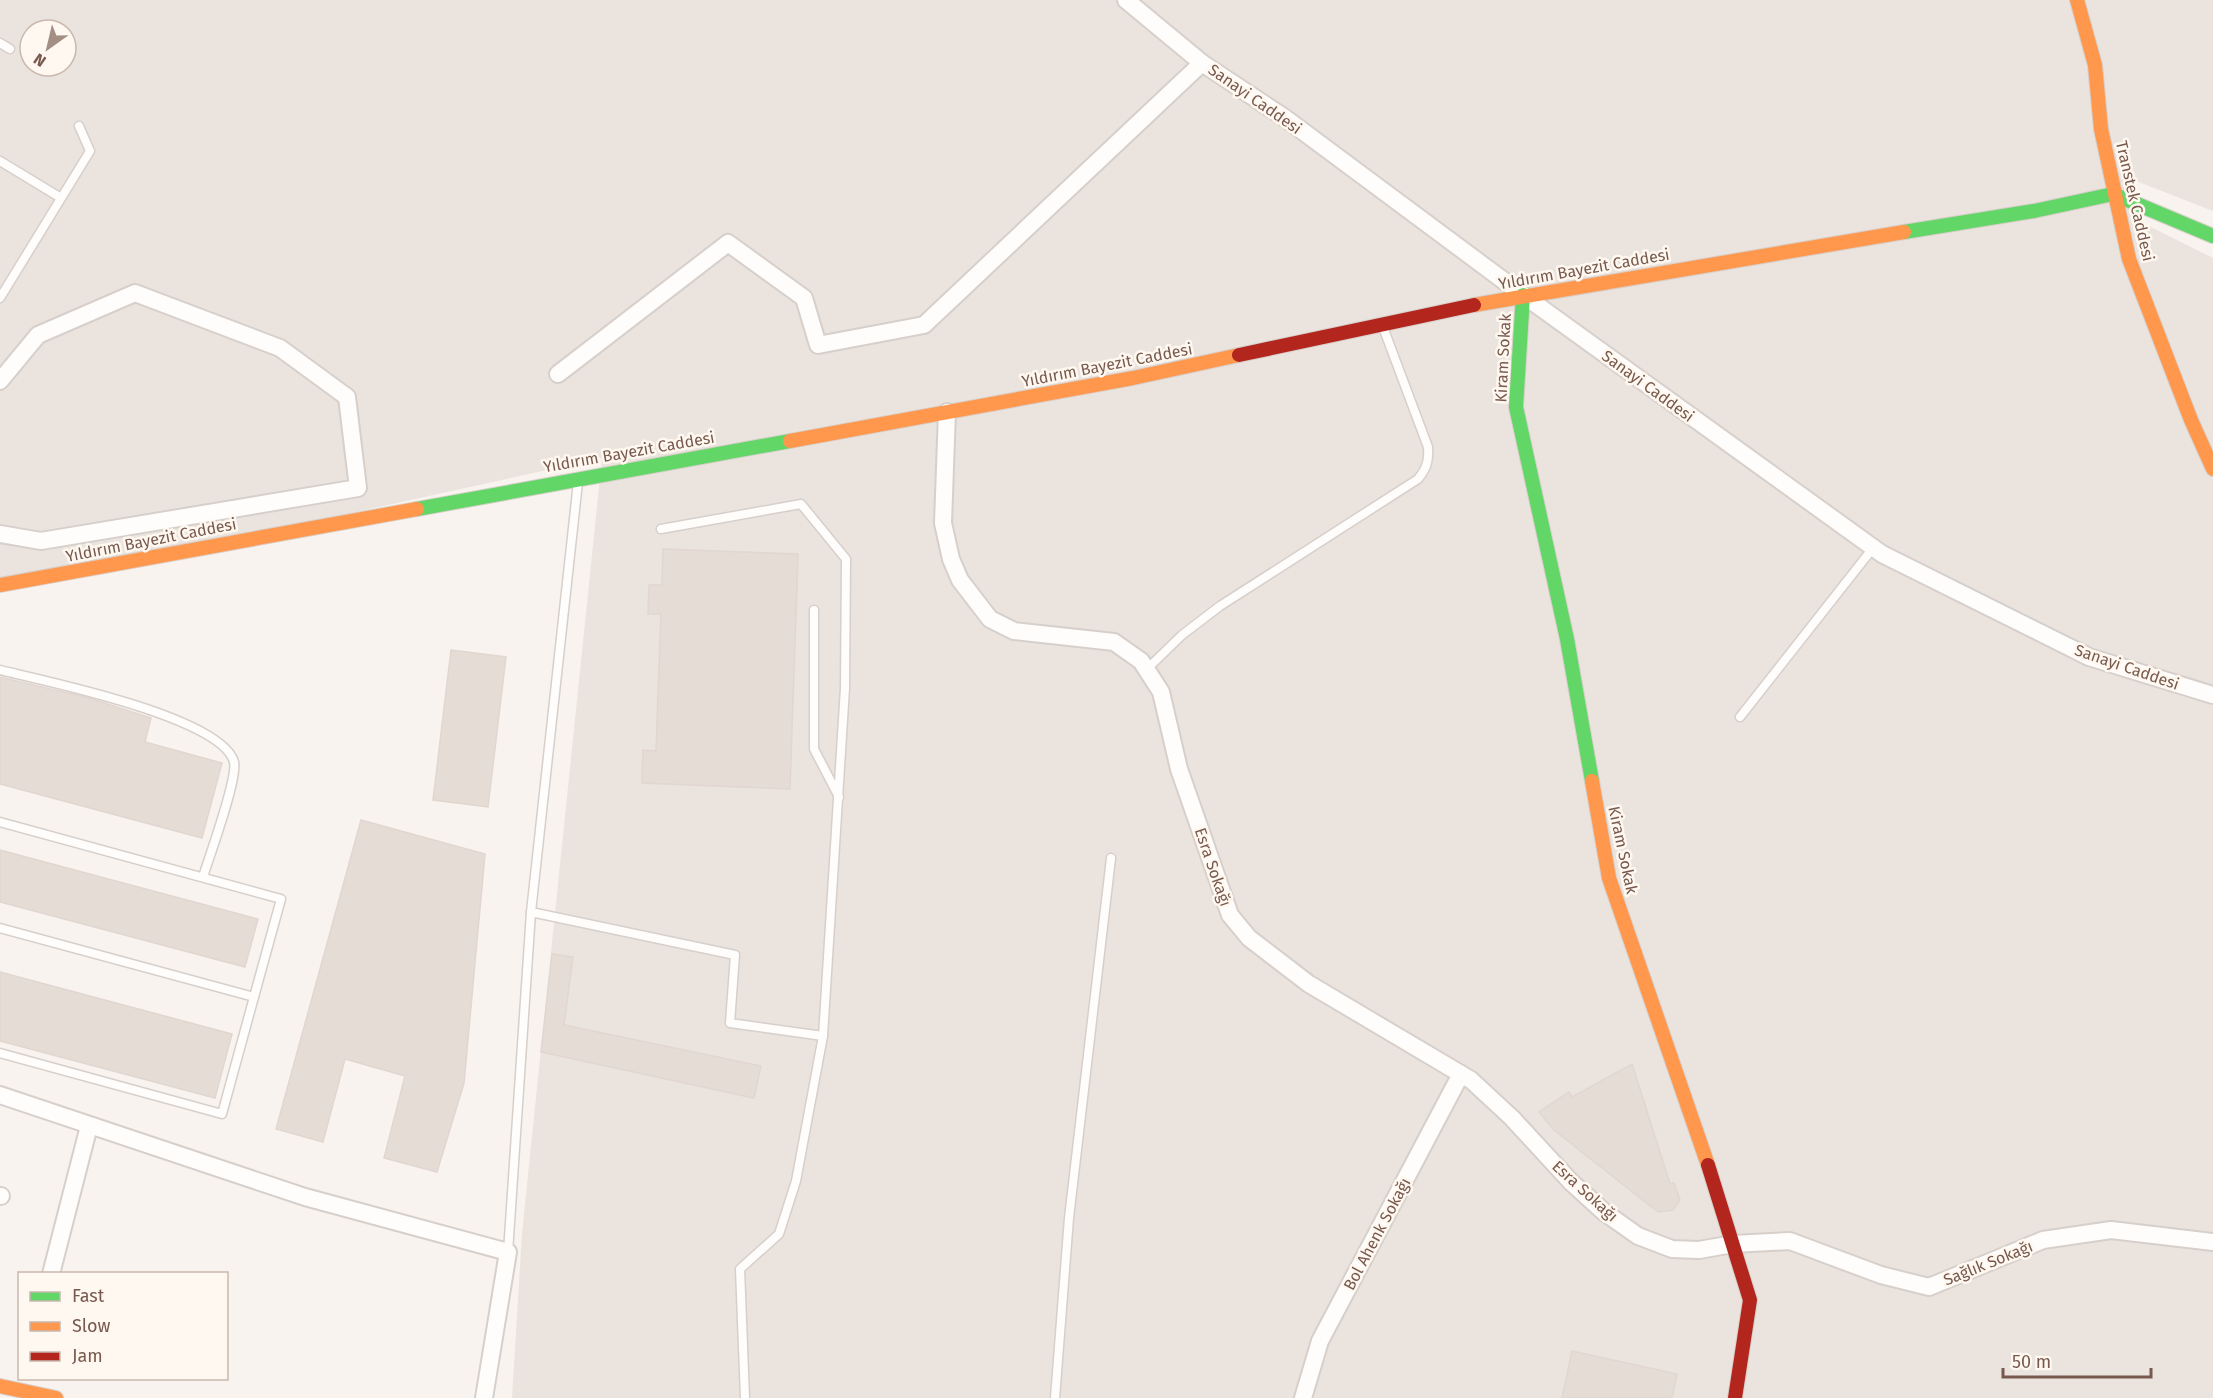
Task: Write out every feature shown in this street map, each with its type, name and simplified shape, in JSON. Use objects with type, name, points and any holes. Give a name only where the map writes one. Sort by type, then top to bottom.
[{"type":"street","name":"Sanayi Caddesi","points":[[1126,0],[1202,63],[1285,118],[1523,295],[1873,548],[2089,657],[2213,695]]},
{"type":"street","name":"Transtek Caddesi","points":[[2076,0],[2095,65],[2101,129],[2129,258],[2213,469]]},
{"type":"street","points":[[558,374],[728,243],[804,298],[818,345],[924,325],[1202,63]]},
{"type":"street","points":[[2114,194],[2213,236]]},
{"type":"street","name":"Yıldırım Bayezit Caddesi","points":[[0,585],[1133,378],[1523,295],[2034,211],[2114,194]]},
{"type":"street","points":[[0,381],[38,335],[135,293],[280,348],[347,397],[358,488],[41,540],[0,534]]},
{"type":"street","name":"Kiram Sokak","points":[[1523,295],[1516,407],[1568,639],[1609,878],[1750,1300],[1735,1398]]},
{"type":"street","name":"Esra Sokağı","points":[[947,412],[943,523],[951,559],[960,580],[990,619],[1014,631],[1114,642],[1130,651],[1147,669],[1161,692],[1179,769],[1230,915],[1249,938],[1309,984],[1461,1074],[1512,1118],[1571,1182],[1604,1212],[1638,1236],[1672,1249],[1699,1250],[1733,1244]]},
{"type":"street","name":"Bol Ahenk Sokağı","points":[[1303,1398],[1320,1341],[1461,1074]]},
{"type":"street","points":[[0,1095],[305,1197],[508,1252],[484,1398]]},
{"type":"street","points":[[52,1272],[89,1126]]},
{"type":"street","name":"Sağlık Sokağı","points":[[1733,1244],[1790,1241],[1881,1275],[1929,1287],[2043,1240],[2111,1230],[2213,1242]]},
{"type":"street","points":[[0,1386],[22,1385],[56,1398]]},
{"type":"lane","points":[[0,43],[10,49]]},
{"type":"lane","points":[[0,298],[90,151],[79,126]]},
{"type":"lane","points":[[0,161],[61,198]]},
{"type":"lane","points":[[1147,669],[1176,640],[1220,606],[1409,485],[1424,472],[1427,465],[1428,447],[1383,325]]},
{"type":"lane","points":[[508,1252],[531,912],[578,478]]},
{"type":"lane","points":[[661,529],[801,504],[846,559],[845,688],[824,1036],[796,1181],[779,1234],[740,1269],[746,1398]]},
{"type":"lane","points":[[1740,717],[1873,548]]},
{"type":"lane","points":[[814,610],[814,749],[839,797]]},
{"type":"lane","points":[[0,670],[150,709],[216,740],[226,748],[235,770],[203,877]]},
{"type":"lane","points":[[0,822],[281,898],[222,1114],[0,1053]]},
{"type":"lane","points":[[1055,1398],[1069,1218],[1111,858]]},
{"type":"lane","points":[[531,912],[735,955],[730,1023],[824,1036]]},
{"type":"lane","points":[[0,928],[254,998]]},
{"type":"shaded area","points":[[0,0],[2213,0],[2213,211],[2126,177],[2133,218],[2213,258],[2213,1398],[512,1398],[522,1233],[602,458],[0,590]]},
{"type":"building","points":[[663,549],[798,554],[790,789],[642,783],[643,750],[656,751],[661,614],[648,614],[649,585],[662,585]]},
{"type":"building","points":[[451,650],[506,657],[488,807],[433,800]]},
{"type":"building","points":[[0,677],[89,698],[151,718],[145,742],[222,763],[202,838],[0,784]]},
{"type":"building","points":[[361,820],[485,854],[464,1083],[437,1172],[384,1158],[405,1076],[345,1059],[323,1142],[276,1129]]},
{"type":"building","points":[[0,850],[258,919],[245,967],[0,902]]},
{"type":"building","points":[[552,954],[573,957],[564,1025],[761,1066],[754,1098],[541,1052]]},
{"type":"building","points":[[0,972],[232,1034],[215,1098],[0,1041]]},
{"type":"building","points":[[1632,1064],[1670,1184],[1674,1183],[1680,1200],[1673,1210],[1659,1212],[1654,1209],[1554,1130],[1539,1112],[1569,1092],[1572,1097]]},
{"type":"building","points":[[1572,1351],[1677,1374],[1672,1398],[1562,1398]]},
{"type":"traffic: fast","points":[[1904,232],[2034,211],[2113,194],[2213,236]]},
{"type":"traffic: fast","points":[[1523,295],[1516,407],[1567,639],[1592,781]]},
{"type":"traffic: fast","points":[[417,509],[790,441]]},
{"type":"traffic: slow","points":[[2077,0],[2095,65],[2101,129],[2129,259],[2191,420],[2213,469]]},
{"type":"traffic: slow","points":[[1474,305],[1904,232]]},
{"type":"traffic: slow","points":[[790,441],[1133,378],[1239,355]]},
{"type":"traffic: slow","points":[[0,585],[417,509]]},
{"type":"traffic: slow","points":[[1592,781],[1609,878],[1708,1165]]},
{"type":"traffic: slow","points":[[0,1386],[56,1398]]},
{"type":"traffic: jam","points":[[1239,355],[1474,305]]},
{"type":"traffic: jam","points":[[1708,1165],[1750,1300],[1735,1398]]}]
